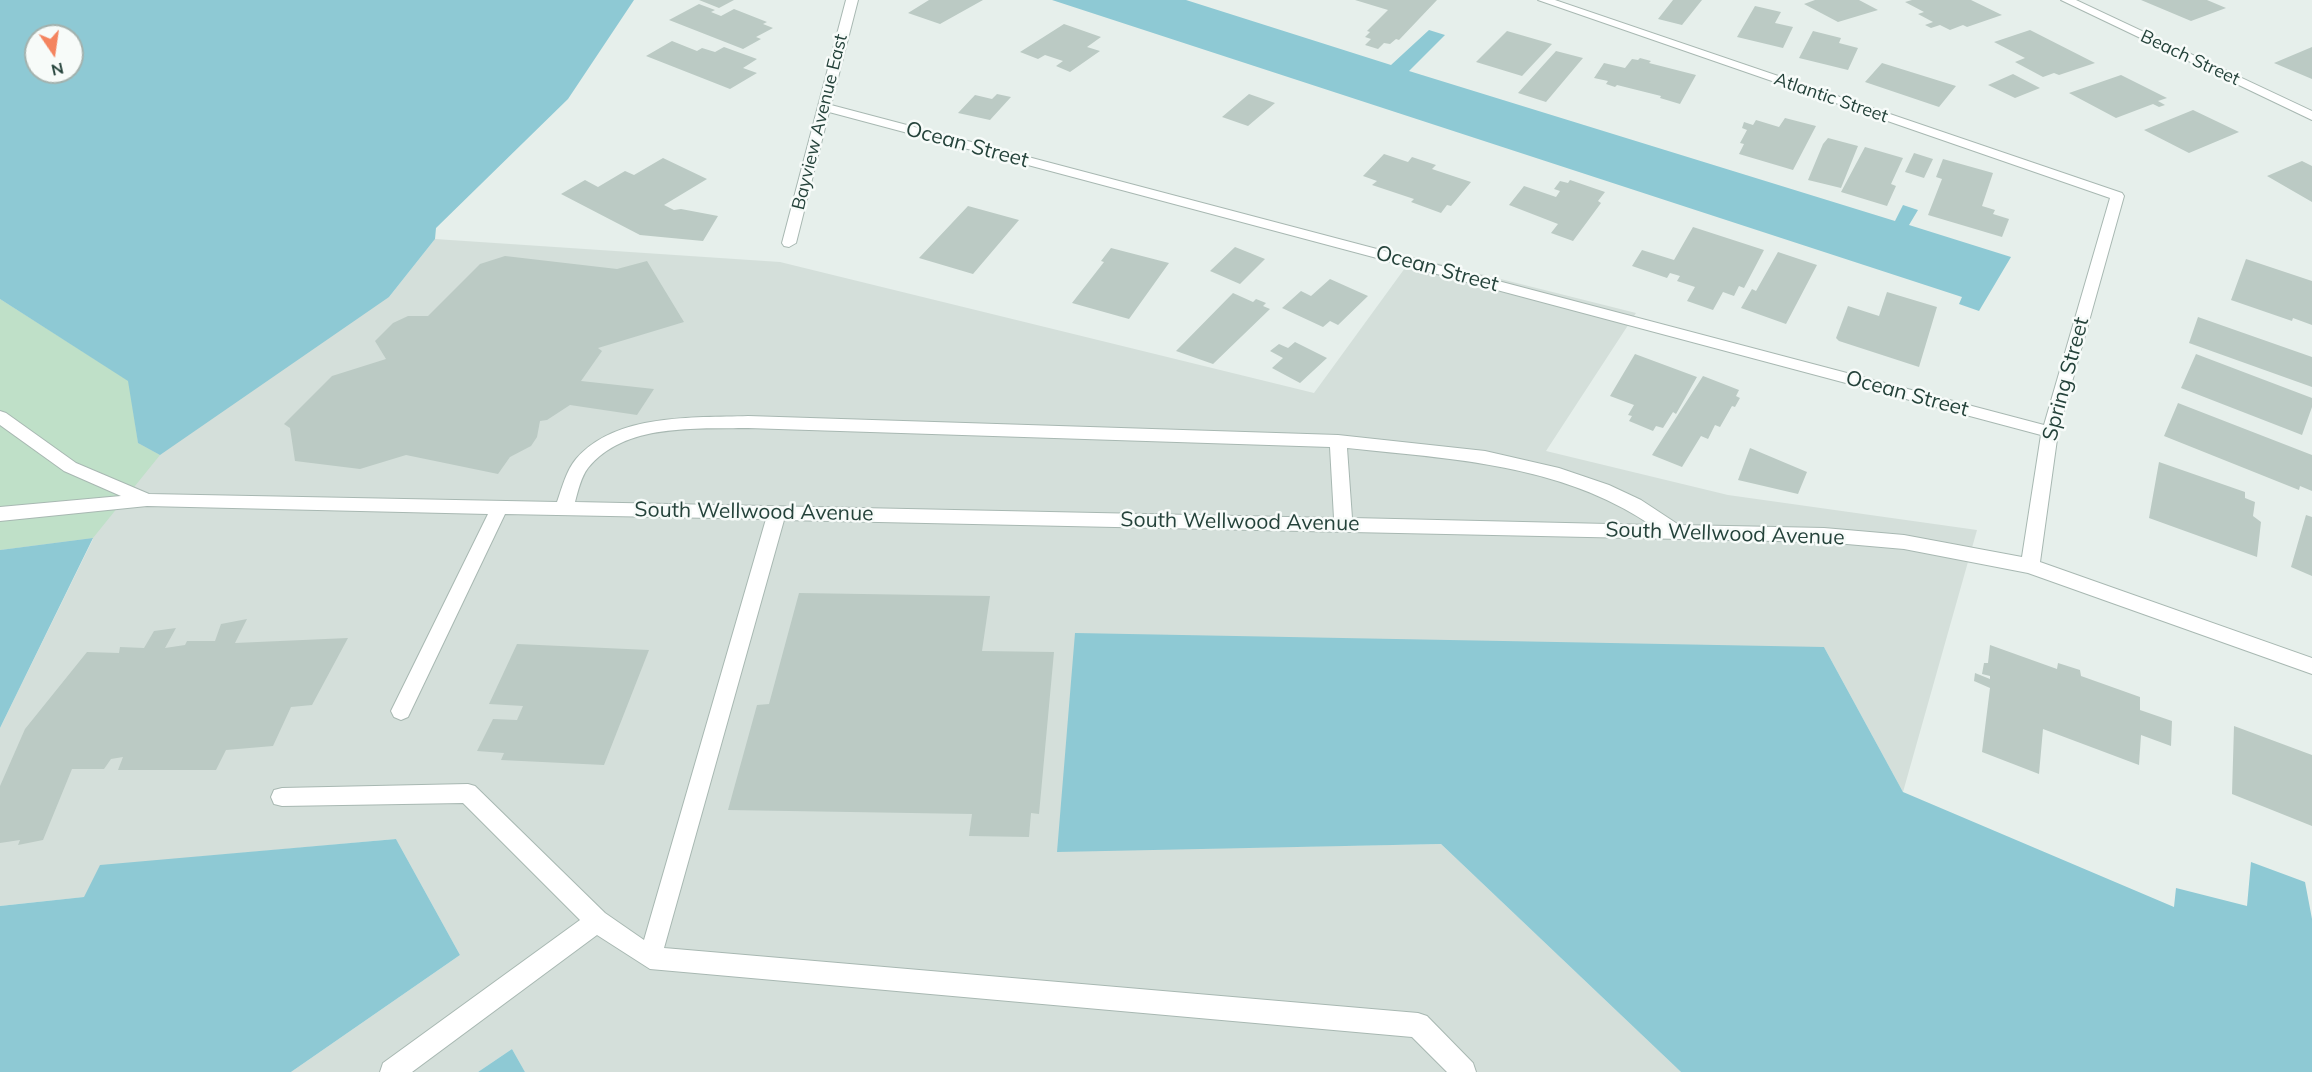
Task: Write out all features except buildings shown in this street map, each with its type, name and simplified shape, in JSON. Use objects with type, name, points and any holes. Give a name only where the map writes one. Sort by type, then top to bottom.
[{"type":"street","name":"Bayview Avenue East","points":[[789,243],[852,0]]},
{"type":"street","name":"Atlantic Street","points":[[1544,0],[2117,196]]},
{"type":"street","name":"Beach Street","points":[[2067,0],[2312,117]]},
{"type":"street","name":"Ocean Street","points":[[824,107],[2050,432]]},
{"type":"street","name":"Spring Street","points":[[2030,566],[2050,432],[2117,196]]},
{"type":"street","points":[[0,417],[70,467],[147,500]]},
{"type":"street","points":[[564,508],[581,465],[606,442],[633,433],[679,425],[748,422],[1338,441],[1485,457],[1559,474],[1603,489],[1635,505],[1674,531]]},
{"type":"street","points":[[1338,441],[1343,525]]},
{"type":"street","name":"South Wellwood Avenue","points":[[0,514],[147,500],[1824,535],[1904,542],[2030,566],[2312,666]]},
{"type":"street","points":[[401,711],[500,507]]},
{"type":"street","points":[[650,958],[777,512]]},
{"type":"street","points":[[282,797],[468,793],[597,921],[650,958],[1418,1024],[1464,1072]]},
{"type":"street","points":[[392,1072],[597,921]]},
{"type":"shaded area","points":[[435,239],[780,262],[1314,393],[1413,257],[1636,313],[1546,451],[1728,495],[1977,530],[1903,792],[1824,647],[1057,851],[1441,844],[1681,1072],[525,1072],[512,1049],[478,1072],[291,1072],[460,955],[396,839],[198,857],[85,897],[0,906],[0,728],[93,539],[0,550],[0,299],[129,381],[389,297]]},
{"type":"green space","points":[[0,299],[129,381],[138,443],[160,455],[93,538],[0,550]]},
{"type":"water","points":[[0,0],[634,0],[568,99],[436,228],[435,239],[389,297],[160,455],[138,443],[128,381],[0,299]]},
{"type":"water","points":[[1052,0],[1186,0],[1391,65],[1429,30],[1445,35],[1409,71],[1895,221],[1903,205],[1918,210],[1909,225],[2011,257],[1979,311],[1959,304],[1962,297]]},
{"type":"water","points":[[93,538],[0,728],[0,550]]},
{"type":"water","points":[[1075,633],[1824,647],[1903,792],[2174,907],[2176,888],[2247,906],[2251,862],[2305,882],[2312,919],[2312,1072],[1681,1072],[1441,844],[1057,852]]},
{"type":"water","points":[[396,839],[460,955],[291,1072],[0,1072],[0,906],[84,897],[100,865]]},
{"type":"water","points":[[512,1049],[525,1072],[478,1072]]}]
